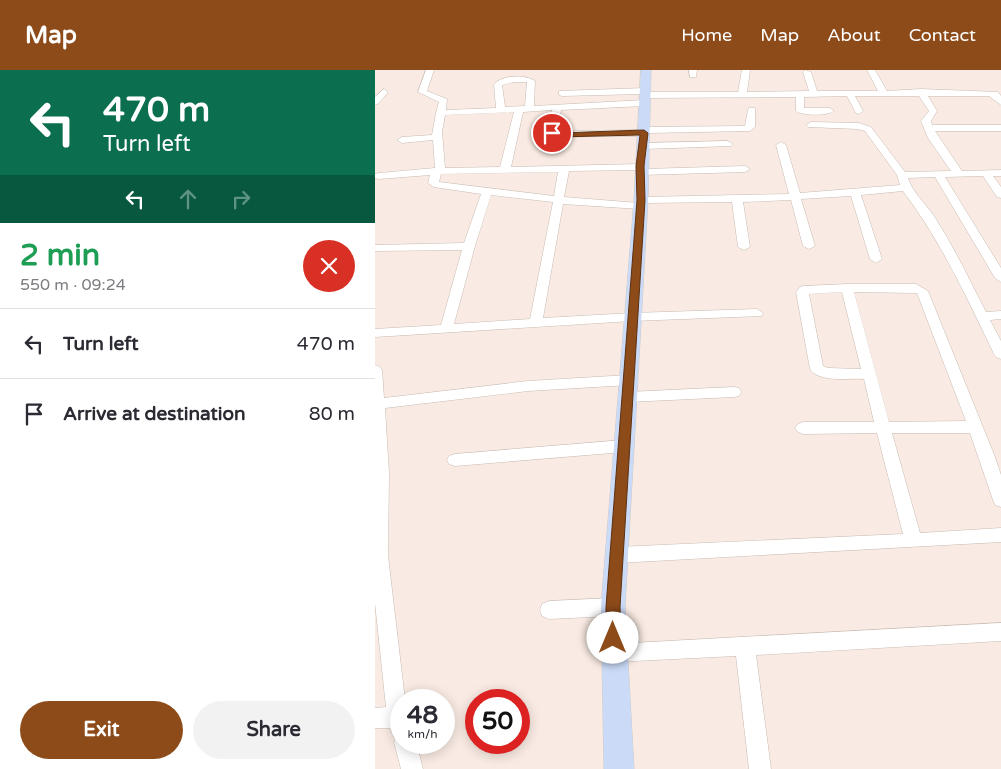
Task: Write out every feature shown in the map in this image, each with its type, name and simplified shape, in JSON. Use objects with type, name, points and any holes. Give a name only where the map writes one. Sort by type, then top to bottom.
[{"type":"main road","points":[[619,769],[613,607],[641,203],[640,169],[644,136],[646,70]]},
{"type":"street","points":[[430,70],[422,92],[443,99],[437,137],[438,172],[433,183],[435,184],[559,200],[641,203],[855,193],[906,187]]},
{"type":"street","points":[[742,95],[746,70]]},
{"type":"street","points":[[871,70],[883,92]]},
{"type":"street","points":[[807,72],[814,94]]},
{"type":"street","points":[[501,110],[498,84],[503,81],[526,80],[531,82],[529,108]]},
{"type":"street","points":[[375,102],[384,92]]},
{"type":"street","points":[[562,93],[645,96],[883,92],[989,93],[995,94],[1001,102]]},
{"type":"street","points":[[921,92],[933,111],[927,119],[929,128],[939,148],[958,173]]},
{"type":"street","points":[[849,93],[859,111]]},
{"type":"street","points":[[800,94],[800,111],[830,111]]},
{"type":"street","points":[[440,113],[557,107],[645,96]]},
{"type":"street","points":[[557,107],[552,133],[554,134],[644,136],[727,144]]},
{"type":"street","points":[[505,169],[519,109]]},
{"type":"street","points":[[644,136],[699,128],[749,128],[752,110]]},
{"type":"street","points":[[699,116],[699,128]]},
{"type":"street","points":[[811,125],[866,128],[902,175],[906,187],[928,216],[949,251],[1001,354]]},
{"type":"street","points":[[929,128],[1001,128]]},
{"type":"street","points":[[402,140],[437,137]]},
{"type":"street","points":[[781,145],[809,246]]},
{"type":"street","points":[[375,165],[377,179],[438,172],[505,169],[745,169]]},
{"type":"street","points":[[536,323],[563,169]]},
{"type":"street","points":[[986,173],[1001,195]]},
{"type":"street","points":[[902,175],[1001,173]]},
{"type":"street","points":[[938,174],[1001,278]]},
{"type":"street","points":[[446,329],[469,246],[487,192]]},
{"type":"street","points":[[855,193],[877,258]]},
{"type":"street","points":[[737,199],[743,247]]},
{"type":"street","points":[[375,248],[469,246]]},
{"type":"street","points":[[847,288],[913,542]]},
{"type":"street","points":[[869,374],[827,373],[817,369],[802,292],[807,289],[847,288],[916,288],[923,291],[976,427],[994,457],[1001,500]]},
{"type":"street","points":[[375,333],[632,317],[757,313]]},
{"type":"street","points":[[981,316],[1001,314]]},
{"type":"street","points":[[375,370],[378,473],[377,556],[394,689]]},
{"type":"street","points":[[376,404],[528,386],[735,392]]},
{"type":"street","points":[[803,428],[976,427]]},
{"type":"street","points":[[455,460],[624,446]]},
{"type":"street","points":[[617,555],[913,542],[1001,534]]},
{"type":"street","points":[[549,610],[613,607]]},
{"type":"street","points":[[614,653],[1001,632]]},
{"type":"street","points":[[745,646],[760,769]]},
{"type":"street","points":[[375,718],[390,722]]},
{"type":"street","points":[[408,754],[412,769]]},
{"type":"route","points":[[552,133],[557,135],[644,133],[640,166],[641,200],[613,607],[613,638]]}]
